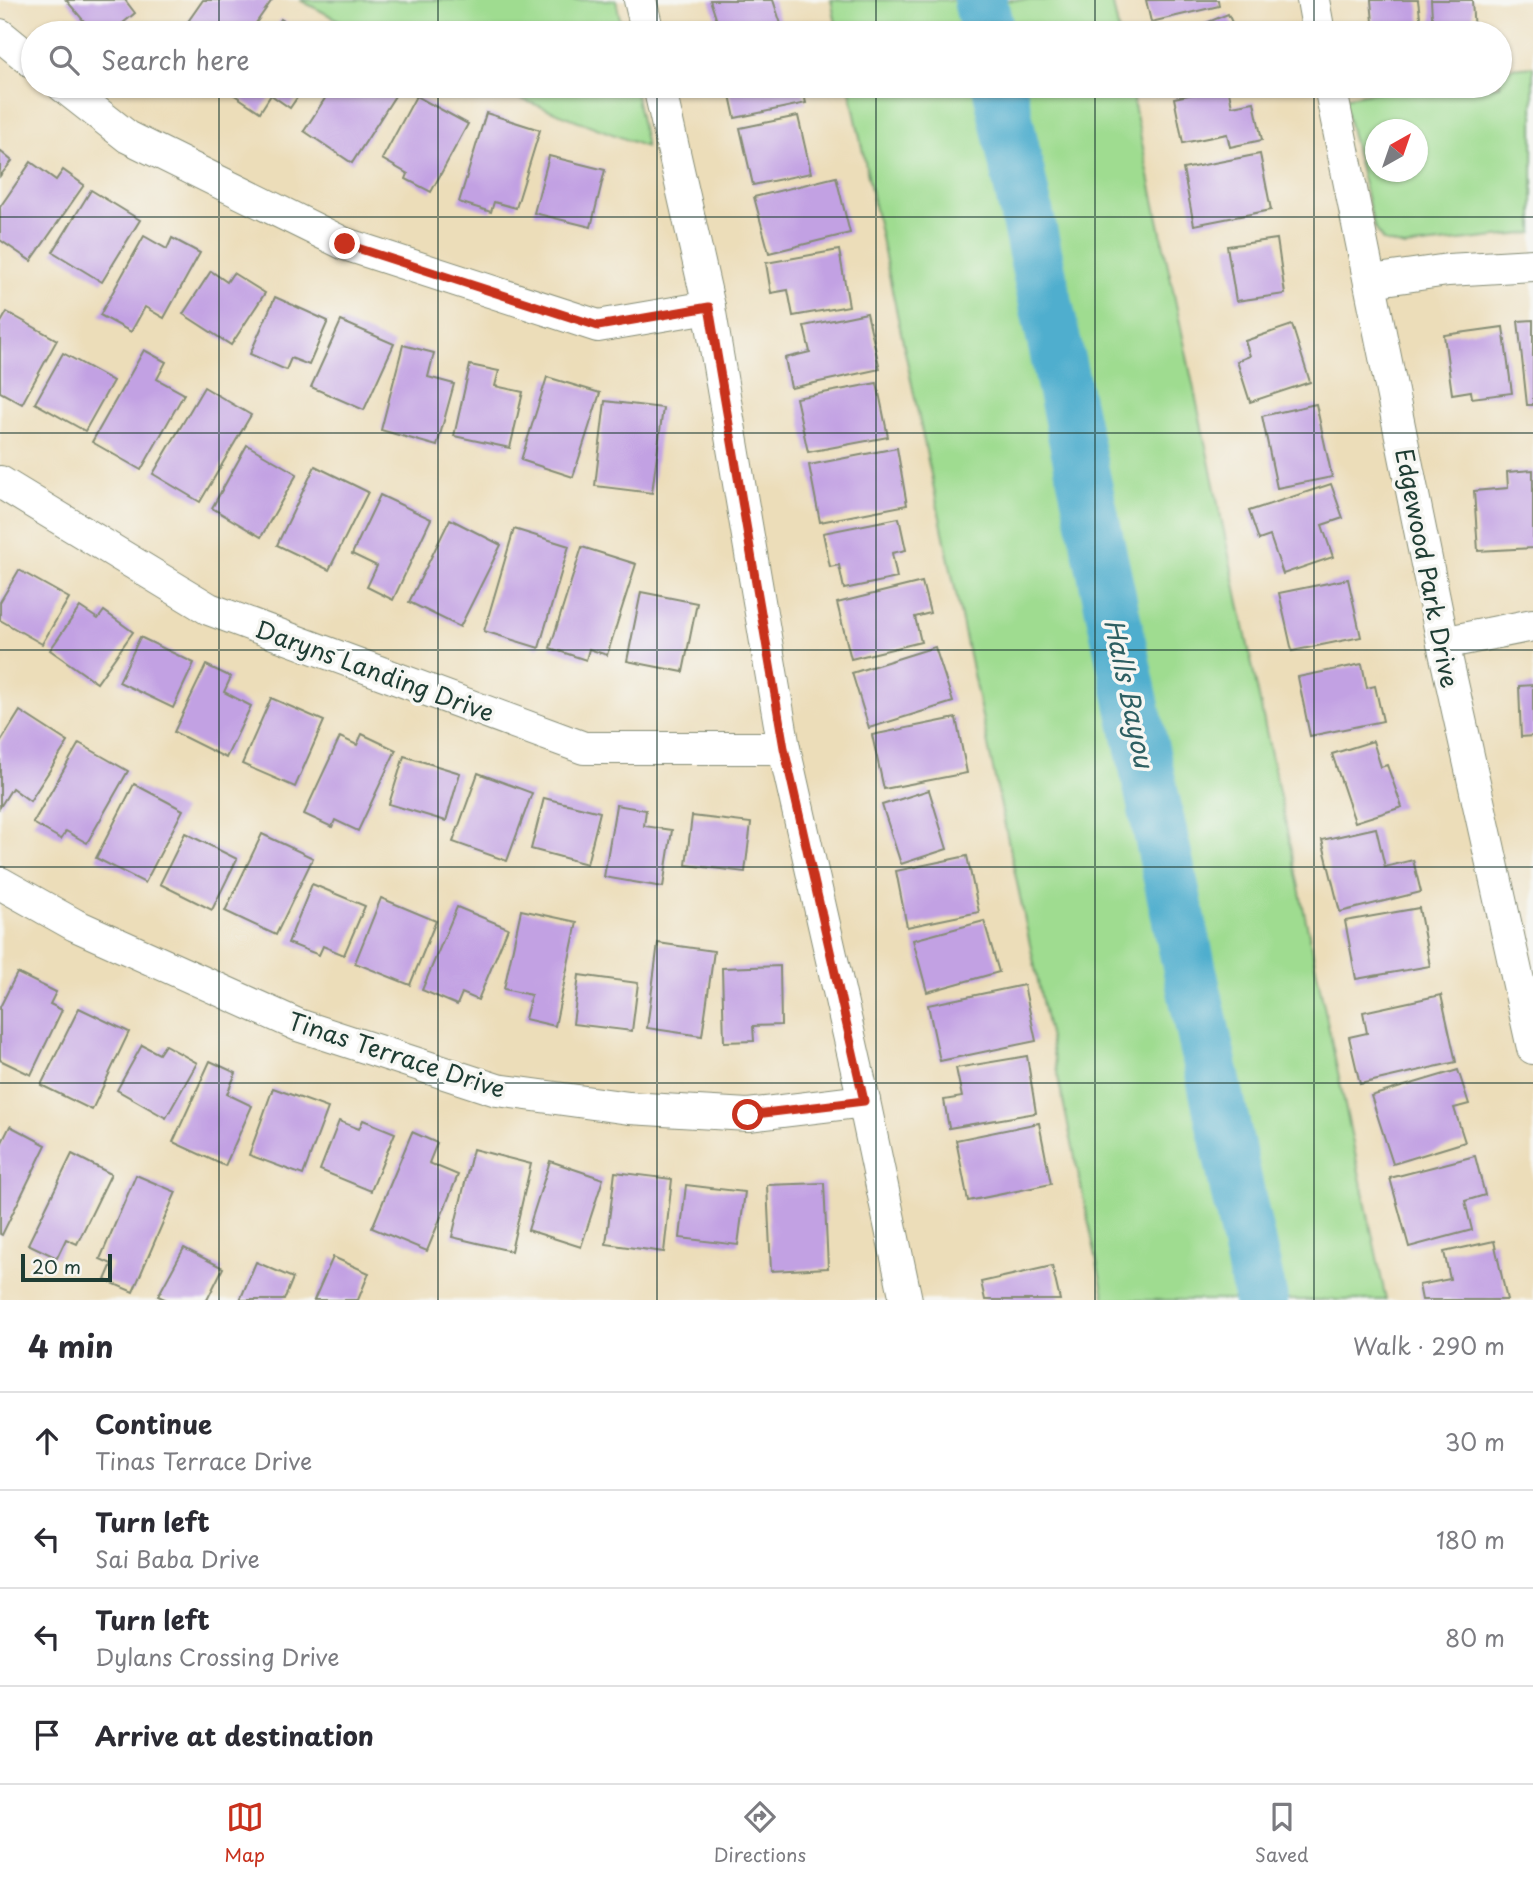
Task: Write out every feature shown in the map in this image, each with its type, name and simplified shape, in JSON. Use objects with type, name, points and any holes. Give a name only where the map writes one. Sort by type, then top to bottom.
[{"type":"street","points":[[640,0],[645,21]]},
{"type":"street","points":[[1312,0],[1317,21]]},
{"type":"street","points":[[0,35],[21,52]]},
{"type":"street","points":[[78,98],[128,137],[345,244],[598,326],[709,307]]},
{"type":"street","points":[[662,98],[709,307],[784,748],[906,1300]]},
{"type":"street","name":"Edgewood Park Drive","points":[[1333,98],[1443,643],[1526,988],[1533,1048]]},
{"type":"street","points":[[1371,281],[1448,270],[1533,265]]},
{"type":"street","name":"Daryns Landing Drive","points":[[0,482],[209,609],[584,748],[784,748]]},
{"type":"street","points":[[1443,643],[1533,625]]},
{"type":"street","name":"Tinas Terrace Drive","points":[[0,883],[75,925],[298,1025],[497,1090],[629,1108],[748,1115],[864,1101]]},
{"type":"green space","points":[[300,0],[616,0],[620,21],[340,21]]},
{"type":"green space","points":[[831,0],[1112,0],[1116,21],[835,21]]},
{"type":"green space","points":[[1533,66],[1533,233],[1404,247],[1383,241],[1374,226],[1343,98],[1512,98],[1512,68]]},
{"type":"green space","points":[[518,98],[636,98],[646,147]]},
{"type":"green space","points":[[852,98],[1133,98],[1386,1300],[1105,1300]]},
{"type":"building","points":[[66,0],[125,0],[135,13],[125,21],[84,21]]},
{"type":"building","points":[[203,0],[272,0],[257,21],[188,21]]},
{"type":"building","points":[[710,0],[773,0],[780,21],[717,21]]},
{"type":"building","points":[[1146,0],[1218,0],[1219,6],[1151,21]]},
{"type":"building","points":[[1371,0],[1418,0],[1421,21],[1373,21]]},
{"type":"building","points":[[1431,0],[1472,0],[1473,21],[1432,21]]},
{"type":"building","points":[[1228,14],[1231,21],[1211,21]]},
{"type":"building","points":[[239,98],[269,98],[260,112]]},
{"type":"building","points":[[275,98],[297,98],[290,108]]},
{"type":"building","points":[[325,98],[394,98],[352,163],[304,131]]},
{"type":"building","points":[[415,98],[420,98],[468,124],[431,192],[406,179],[408,174],[382,159]]},
{"type":"building","points":[[731,98],[805,98],[806,103],[735,118]]},
{"type":"building","points":[[1174,98],[1230,98],[1232,106],[1254,102],[1262,140],[1230,147],[1227,134],[1183,143]]},
{"type":"building","points":[[486,113],[540,130],[516,208],[494,202],[491,212],[459,202]]},
{"type":"building","points":[[798,116],[811,173],[753,185],[740,128]]},
{"type":"building","points":[[0,151],[12,161],[0,176]]},
{"type":"building","points":[[1260,154],[1271,210],[1194,225],[1183,169]]},
{"type":"building","points":[[549,156],[605,170],[591,227],[534,213]]},
{"type":"building","points":[[31,162],[56,180],[63,170],[84,185],[31,261],[0,240],[0,207]]},
{"type":"building","points":[[836,177],[850,233],[769,253],[754,197]]},
{"type":"building","points":[[91,190],[140,220],[102,282],[53,252]]},
{"type":"building","points":[[144,236],[167,249],[172,238],[200,253],[164,318],[145,307],[131,332],[100,315]]},
{"type":"building","points":[[1277,239],[1285,294],[1236,301],[1227,246]]},
{"type":"building","points":[[839,250],[849,306],[793,316],[788,290],[771,293],[766,263]]},
{"type":"building","points":[[211,271],[227,282],[233,273],[265,293],[231,345],[183,314]]},
{"type":"building","points":[[275,297],[328,321],[309,365],[291,358],[286,370],[250,354]]},
{"type":"building","points":[[7,312],[57,340],[22,404],[0,392],[0,324]]},
{"type":"building","points":[[867,313],[880,369],[791,388],[785,358],[810,352],[804,326]]},
{"type":"building","points":[[1533,320],[1533,405],[1527,405],[1518,321]]},
{"type":"building","points":[[341,321],[394,344],[364,410],[311,387]]},
{"type":"building","points":[[1292,325],[1310,382],[1250,402],[1237,361],[1250,356],[1245,341]]},
{"type":"building","points":[[1503,327],[1512,393],[1472,398],[1471,391],[1452,394],[1444,335]]},
{"type":"building","points":[[403,345],[434,353],[428,377],[454,384],[437,446],[381,430]]},
{"type":"building","points":[[144,350],[166,362],[157,379],[184,394],[141,470],[92,442]]},
{"type":"building","points":[[63,353],[113,381],[85,431],[35,403]]},
{"type":"building","points":[[470,365],[499,371],[495,386],[523,392],[510,448],[454,436]]},
{"type":"building","points":[[547,377],[600,393],[573,477],[521,460]]},
{"type":"building","points":[[877,383],[888,437],[808,452],[796,398]]},
{"type":"building","points":[[204,387],[251,415],[200,502],[153,474]]},
{"type":"building","points":[[605,401],[663,408],[652,493],[595,486]]},
{"type":"building","points":[[1316,404],[1332,477],[1277,488],[1262,416]]},
{"type":"building","points":[[247,445],[297,474],[261,537],[212,508]]},
{"type":"building","points":[[897,448],[907,505],[820,522],[809,465]]},
{"type":"building","points":[[315,466],[368,492],[329,570],[277,545]]},
{"type":"building","points":[[1533,470],[1533,548],[1478,551],[1474,491],[1508,488],[1507,472]]},
{"type":"building","points":[[1331,484],[1343,518],[1322,525],[1333,557],[1283,574],[1270,536],[1259,540],[1249,511]]},
{"type":"building","points":[[380,495],[431,519],[393,600],[367,587],[377,566],[352,554]]},
{"type":"building","points":[[899,518],[906,550],[892,553],[897,578],[844,589],[839,565],[830,567],[823,533]]},
{"type":"building","points":[[450,519],[501,545],[460,627],[409,602]]},
{"type":"building","points":[[514,529],[569,546],[539,648],[484,631]]},
{"type":"building","points":[[582,547],[636,564],[607,655],[589,649],[586,660],[550,648]]},
{"type":"building","points":[[19,570],[69,598],[42,644],[0,620],[0,602]]},
{"type":"building","points":[[1348,579],[1361,637],[1292,651],[1279,593]]},
{"type":"building","points":[[922,582],[930,613],[915,617],[921,642],[851,659],[837,603]]},
{"type":"building","points":[[641,592],[697,603],[683,672],[627,661]]},
{"type":"building","points":[[80,607],[98,619],[104,611],[133,632],[97,683],[50,650]]},
{"type":"building","points":[[140,637],[194,663],[173,708],[119,682]]},
{"type":"building","points":[[935,647],[953,702],[869,728],[852,673]]},
{"type":"building","points":[[1362,664],[1367,688],[1375,686],[1383,721],[1310,736],[1298,677]]},
{"type":"building","points":[[206,665],[231,677],[224,692],[251,706],[226,758],[174,732]]},
{"type":"building","points":[[1533,685],[1533,736],[1521,737],[1519,686]]},
{"type":"building","points":[[271,698],[324,721],[295,787],[242,764]]},
{"type":"building","points":[[20,711],[68,742],[30,801],[12,788],[0,807],[0,743]]},
{"type":"building","points":[[956,718],[967,773],[884,789],[872,735]]},
{"type":"building","points":[[362,734],[396,750],[358,831],[335,820],[332,827],[304,814],[340,737],[357,745]]},
{"type":"building","points":[[1373,741],[1381,767],[1387,765],[1402,807],[1355,822],[1332,754]]},
{"type":"building","points":[[79,743],[128,771],[87,843],[66,831],[61,839],[33,823]]},
{"type":"building","points":[[404,756],[460,773],[446,821],[389,804]]},
{"type":"building","points":[[478,773],[532,793],[507,861],[453,842]]},
{"type":"building","points":[[134,784],[183,810],[145,883],[96,858]]},
{"type":"building","points":[[929,790],[947,849],[901,864],[882,805]]},
{"type":"building","points":[[544,798],[600,812],[587,864],[531,849]]},
{"type":"building","points":[[616,805],[646,810],[644,826],[672,830],[663,887],[604,877]]},
{"type":"building","points":[[692,816],[751,823],[745,872],[686,865]]},
{"type":"building","points":[[1376,828],[1385,867],[1413,860],[1421,892],[1340,912],[1322,840]]},
{"type":"building","points":[[185,833],[237,859],[212,910],[160,884]]},
{"type":"building","points":[[262,834],[313,858],[276,935],[225,911]]},
{"type":"building","points":[[967,856],[979,912],[907,927],[896,871]]},
{"type":"building","points":[[312,884],[365,906],[344,955],[323,946],[319,955],[288,943]]},
{"type":"building","points":[[381,898],[436,921],[410,985],[355,963]]},
{"type":"building","points":[[457,907],[508,928],[478,1000],[462,993],[457,1005],[422,990]]},
{"type":"building","points":[[1419,908],[1430,966],[1356,979],[1345,921]]},
{"type":"building","points":[[521,910],[577,922],[555,1026],[525,1019],[531,995],[504,989]]},
{"type":"building","points":[[984,921],[999,972],[927,992],[913,940]]},
{"type":"building","points":[[658,943],[714,951],[702,1036],[647,1028]]},
{"type":"building","points":[[780,966],[781,1025],[753,1026],[754,1041],[724,1042],[722,968]]},
{"type":"building","points":[[17,973],[56,992],[50,1004],[62,1010],[31,1075],[0,1060],[0,1007]]},
{"type":"building","points":[[579,975],[638,983],[632,1031],[573,1024]]},
{"type":"building","points":[[1024,985],[1036,1041],[940,1061],[928,1005]]},
{"type":"building","points":[[1441,995],[1456,1062],[1360,1084],[1349,1037],[1367,1033],[1363,1012]]},
{"type":"building","points":[[79,1008],[129,1032],[92,1110],[41,1085]]},
{"type":"building","points":[[142,1045],[159,1054],[165,1045],[197,1063],[166,1118],[117,1090]]},
{"type":"building","points":[[1027,1056],[1036,1113],[949,1128],[944,1100],[962,1097],[956,1068]]},
{"type":"building","points":[[210,1061],[236,1073],[227,1094],[252,1106],[225,1166],[173,1142]]},
{"type":"building","points":[[1458,1070],[1469,1104],[1454,1108],[1465,1142],[1393,1164],[1371,1096]]},
{"type":"building","points":[[273,1088],[328,1108],[303,1175],[249,1155]]},
{"type":"building","points":[[363,1120],[395,1133],[371,1191],[320,1170],[339,1121],[359,1129]]},
{"type":"building","points":[[1039,1123],[1051,1184],[968,1201],[956,1140]]},
{"type":"building","points":[[10,1126],[46,1145],[2,1235],[0,1146]]},
{"type":"building","points":[[412,1132],[437,1143],[429,1163],[458,1175],[427,1251],[372,1228]]},
{"type":"building","points":[[473,1149],[531,1164],[511,1251],[452,1237]]},
{"type":"building","points":[[72,1154],[111,1174],[77,1244],[66,1239],[57,1258],[28,1244]]},
{"type":"building","points":[[1475,1156],[1485,1195],[1465,1201],[1472,1230],[1409,1247],[1390,1178]]},
{"type":"building","points":[[550,1161],[603,1179],[581,1247],[528,1230]]},
{"type":"building","points":[[615,1172],[672,1179],[664,1252],[606,1244]]},
{"type":"building","points":[[136,1175],[176,1192],[133,1292],[105,1280],[112,1264],[100,1259]]},
{"type":"building","points":[[824,1183],[828,1268],[771,1271],[767,1185]]},
{"type":"building","points":[[686,1185],[745,1192],[738,1245],[680,1238]]},
{"type":"building","points":[[1494,1241],[1507,1300],[1422,1300],[1419,1285],[1450,1279],[1444,1252]]},
{"type":"building","points":[[184,1248],[223,1268],[207,1300],[167,1300],[158,1296]]},
{"type":"building","points":[[333,1257],[369,1273],[358,1300],[314,1300]]},
{"type":"building","points":[[256,1262],[293,1278],[284,1300],[240,1300]]},
{"type":"building","points":[[1052,1266],[1060,1300],[985,1300],[981,1282]]},
{"type":"waterway","name":"Halls Bayou","points":[[980,0],[985,21]]},
{"type":"waterway","name":"Halls Bayou","points":[[1002,98],[1261,1300]]},
{"type":"route","points":[[345,244],[598,326],[709,307],[784,748],[864,1101],[748,1115]]}]
